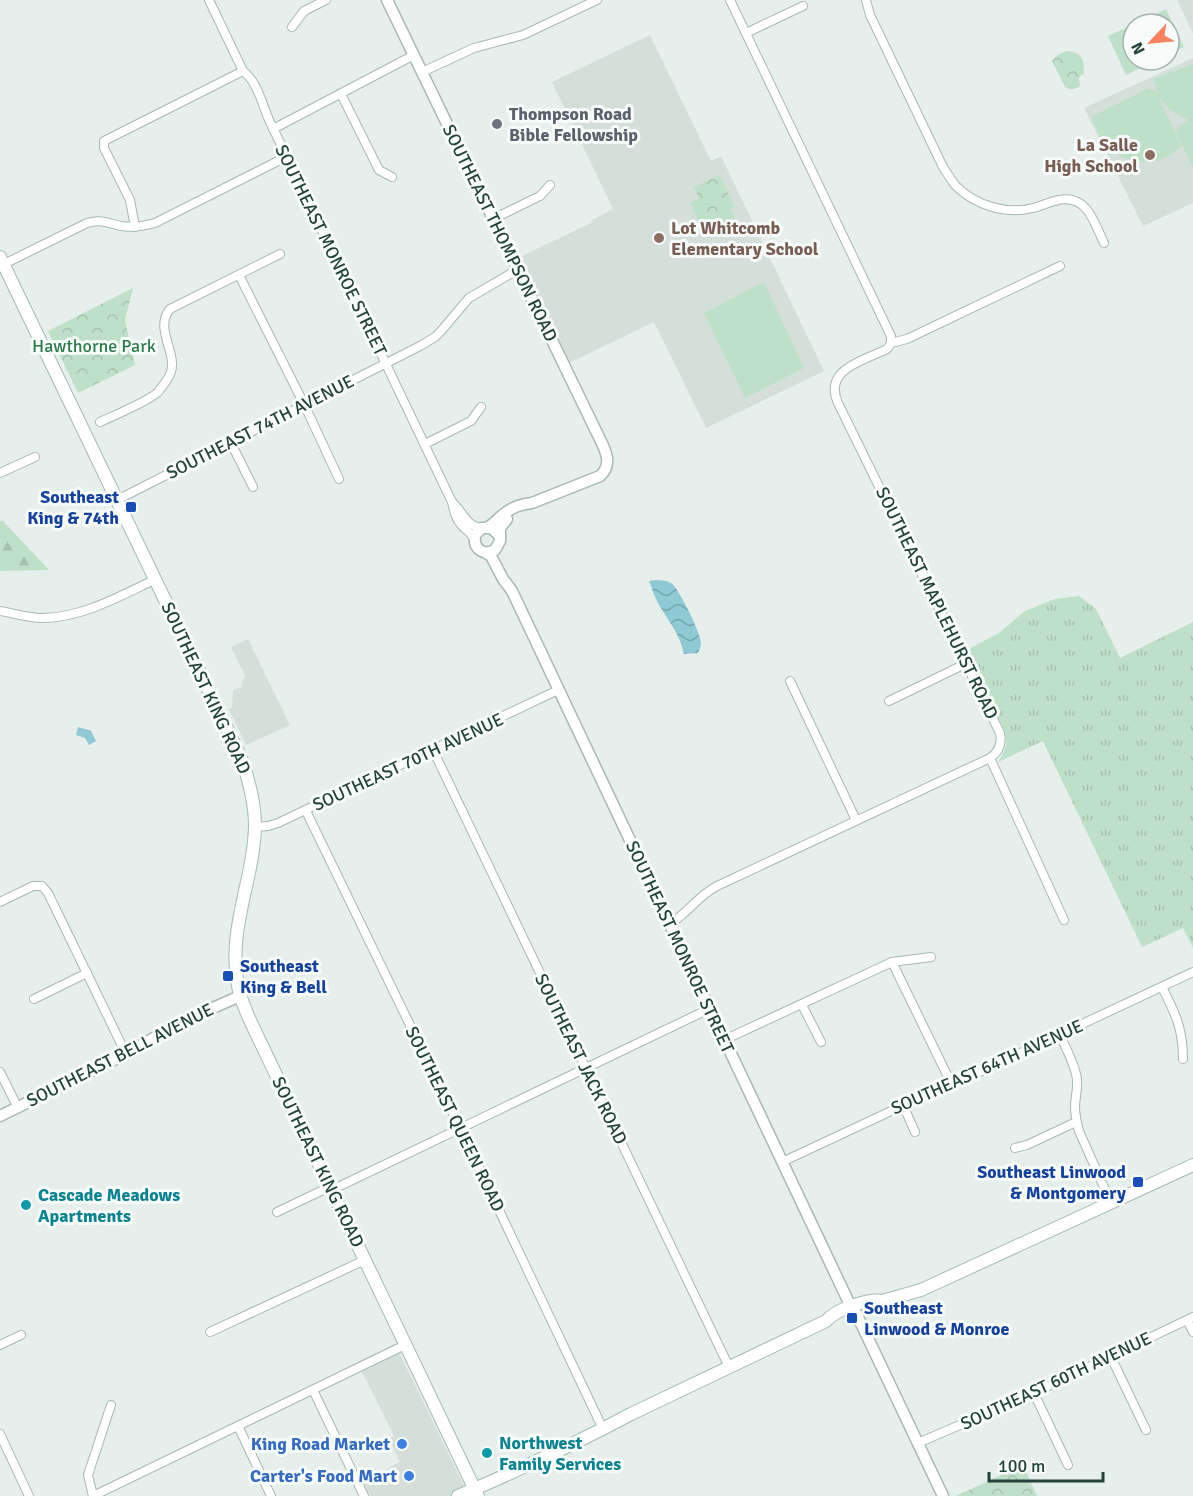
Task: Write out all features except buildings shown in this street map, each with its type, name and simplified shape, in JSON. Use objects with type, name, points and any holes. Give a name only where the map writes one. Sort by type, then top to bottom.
[{"type":"main road","name":"SOUTHEAST KING ROAD","points":[[1,262],[156,579],[248,776],[255,826],[236,939],[236,970],[240,996],[476,1493]]},
{"type":"main road","points":[[458,1496],[476,1493],[631,1414],[826,1321],[831,1315],[853,1310],[876,1300],[882,1301],[920,1290],[1193,1165]]},
{"type":"street","name":"SOUTHEAST MONROE STREET","points":[[209,0],[243,70],[250,78],[425,444],[452,502],[457,519],[474,539]]},
{"type":"street","points":[[292,27],[304,11],[326,0]]},
{"type":"street","name":"SOUTHEAST THOMPSON ROAD","points":[[387,0],[608,459],[607,468],[597,478],[532,503]]},
{"type":"street","points":[[422,72],[474,48],[523,35],[586,2],[597,0]]},
{"type":"street","points":[[730,0],[885,323],[891,336],[891,343],[907,339],[1060,266]]},
{"type":"street","points":[[866,0],[870,15],[943,167],[956,185],[967,195],[985,205],[1010,210],[1033,208],[1054,200],[1072,200],[1088,210],[1104,243]]},
{"type":"street","points":[[746,33],[803,6]]},
{"type":"street","points":[[273,129],[414,55]]},
{"type":"street","points":[[135,226],[130,200],[104,148],[104,141],[243,70]]},
{"type":"street","points":[[341,94],[379,170],[392,177]]},
{"type":"street","points":[[1,262],[87,223],[102,221],[120,226],[135,226],[148,225],[162,220],[286,157]]},
{"type":"street","points":[[493,219],[540,196],[550,185]]},
{"type":"street","points":[[100,422],[156,393],[170,373],[171,364],[164,323],[165,315],[170,309],[280,254]]},
{"type":"street","name":"SOUTHEAST 74TH AVENUE","points":[[117,500],[420,346],[435,337],[470,298],[517,270]]},
{"type":"street","points":[[239,275],[339,479]]},
{"type":"street","name":"SOUTHEAST MAPLEHURST ROAD","points":[[891,343],[888,348],[841,373],[836,379],[834,391],[1000,733],[999,747],[990,758]]},
{"type":"street","points":[[425,444],[471,421],[481,407]]},
{"type":"street","points":[[231,443],[253,488]]},
{"type":"street","points":[[0,473],[35,457]]},
{"type":"street","name":"SOUTHEAST MONROE STREET","points":[[452,502],[459,508],[469,524],[475,528],[485,528]]},
{"type":"street","points":[[532,503],[525,510],[507,520],[500,528],[500,541],[492,552],[486,553],[477,548],[474,539],[477,532],[510,510],[522,504],[532,503]]},
{"type":"street","points":[[485,528],[494,530],[499,535]]},
{"type":"street","name":"SOUTHEAST MONROE STREET","points":[[497,547],[508,576],[509,586],[943,1496]]},
{"type":"street","name":"SOUTHEAST MONROE STREET","points":[[486,553],[491,556],[502,579],[509,586]]},
{"type":"street","points":[[0,611],[38,618],[68,616],[97,606],[156,579]]},
{"type":"street","points":[[889,701],[965,664]]},
{"type":"street","points":[[790,681],[856,820]]},
{"type":"street","name":"SOUTHEAST 70TH AVENUE","points":[[255,826],[272,825],[306,810],[558,690]]},
{"type":"street","name":"SOUTHEAST JACK ROAD","points":[[433,750],[729,1367]]},
{"type":"street","points":[[669,924],[680,918],[709,890],[990,758],[1064,920]]},
{"type":"street","name":"SOUTHEAST QUEEN ROAD","points":[[306,810],[603,1429]]},
{"type":"street","points":[[0,902],[33,886],[42,886],[48,893],[126,1054]]},
{"type":"street","points":[[724,1040],[892,962],[931,957]]},
{"type":"street","points":[[892,962],[951,1083]]},
{"type":"street","name":"SOUTHEAST 64TH AVENUE","points":[[782,1162],[1193,972]]},
{"type":"street","points":[[34,999],[87,974]]},
{"type":"street","points":[[1162,987],[1180,1024],[1183,1059]]},
{"type":"street","name":"SOUTHEAST BELL AVENUE","points":[[0,1116],[126,1054],[181,1022],[240,996]]},
{"type":"street","points":[[802,1005],[821,1042]]},
{"type":"street","points":[[277,1212],[321,1191],[340,1186],[710,1009]]},
{"type":"street","points":[[1060,1035],[1077,1078],[1076,1122],[1111,1203]]},
{"type":"street","points":[[0,1072],[18,1108]]},
{"type":"street","points":[[903,1105],[915,1132]]},
{"type":"street","points":[[1015,1148],[1027,1145],[1076,1122]]},
{"type":"street","points":[[210,1332],[365,1260]]},
{"type":"street","points":[[1190,1319],[1193,1332]]},
{"type":"street","name":"SOUTHEAST 60TH AVENUE","points":[[918,1443],[1034,1393],[1190,1319]]},
{"type":"street","points":[[0,1346],[21,1335]]},
{"type":"street","points":[[111,1405],[88,1475],[93,1496],[405,1345]]},
{"type":"street","points":[[1111,1357],[1146,1430]]},
{"type":"street","points":[[313,1390],[364,1496]]},
{"type":"street","points":[[1034,1393],[1068,1465]]},
{"type":"street","points":[[238,1426],[271,1496]]},
{"type":"street","points":[[0,1434],[29,1496]]},
{"type":"shaded area","points":[[1177,0],[1193,0],[1193,34]]},
{"type":"shaded area","name":"Lot Whitcomb Elementary School","points":[[650,35],[711,161],[721,156],[824,371],[706,428],[654,322],[569,363],[518,258],[593,222],[592,220],[613,209],[552,82]]},
{"type":"shaded area","name":"La Salle High School","points":[[1193,58],[1193,203],[1143,226],[1084,108],[1162,72],[1181,72],[1181,64]]},
{"type":"shaded area","points":[[248,639],[290,725],[246,745],[229,709],[232,708],[233,690],[241,687],[246,677],[231,647]]},
{"type":"shaded area","points":[[395,1344],[469,1496],[370,1496],[363,1481],[400,1462],[389,1440],[394,1436],[357,1362]]},
{"type":"green space","points":[[1121,30],[1121,64],[1108,36]]},
{"type":"green space","points":[[1067,51],[1079,55],[1084,65],[1084,74],[1079,79],[1080,86],[1074,89],[1065,87],[1052,61]]},
{"type":"green space","points":[[1193,64],[1193,168],[1175,130],[1188,120],[1170,110],[1159,97],[1181,146],[1166,157],[1150,162],[1134,161],[1111,151],[1099,135],[1092,116],[1149,88],[1158,94],[1153,79],[1172,72],[1181,72],[1181,68]]},
{"type":"green space","points":[[719,175],[735,207],[731,209],[737,223],[719,232],[713,219],[701,225],[690,203],[699,198],[694,187]]},
{"type":"green space","points":[[764,282],[804,368],[745,398],[704,313]]},
{"type":"green space","name":"Hawthorne Park","points":[[133,288],[125,320],[135,365],[78,393],[48,331]]},
{"type":"green space","points":[[0,521],[3,521],[49,570],[0,571]]},
{"type":"green space","points":[[1079,596],[1096,609],[1120,658],[1193,622],[1193,948],[1183,928],[1142,947],[1043,741],[998,762],[1006,746],[1004,729],[965,651],[999,633],[1025,611],[1055,599]]},
{"type":"green space","points":[[1023,1465],[1037,1496],[956,1496]]},
{"type":"water","points":[[649,581],[670,583],[681,597],[700,639],[698,653],[684,654],[676,633]]},
{"type":"water","points":[[78,727],[91,731],[96,741],[89,745],[85,738],[76,735]]},
{"type":"place","name":"Thompson Road Bible Fellowship","points":[[497,124]]},
{"type":"place","name":"La Salle High School","points":[[1150,155]]},
{"type":"place","name":"Lot Whitcomb Elementary School","points":[[659,238]]},
{"type":"place","name":"Southeast King & 74th","points":[[131,507]]},
{"type":"place","name":"Southeast King & Bell","points":[[228,976]]},
{"type":"place","name":"Southeast Linwood & Montgomery","points":[[1138,1182]]},
{"type":"place","name":"Cascade Meadows Apartments","points":[[26,1205]]},
{"type":"place","name":"Southeast Linwood & Monroe","points":[[852,1318]]},
{"type":"place","name":"King Road Market","points":[[402,1444]]},
{"type":"place","name":"Northwest Family Services","points":[[487,1453]]},
{"type":"place","name":"Carter's Food Mart","points":[[409,1476]]}]
